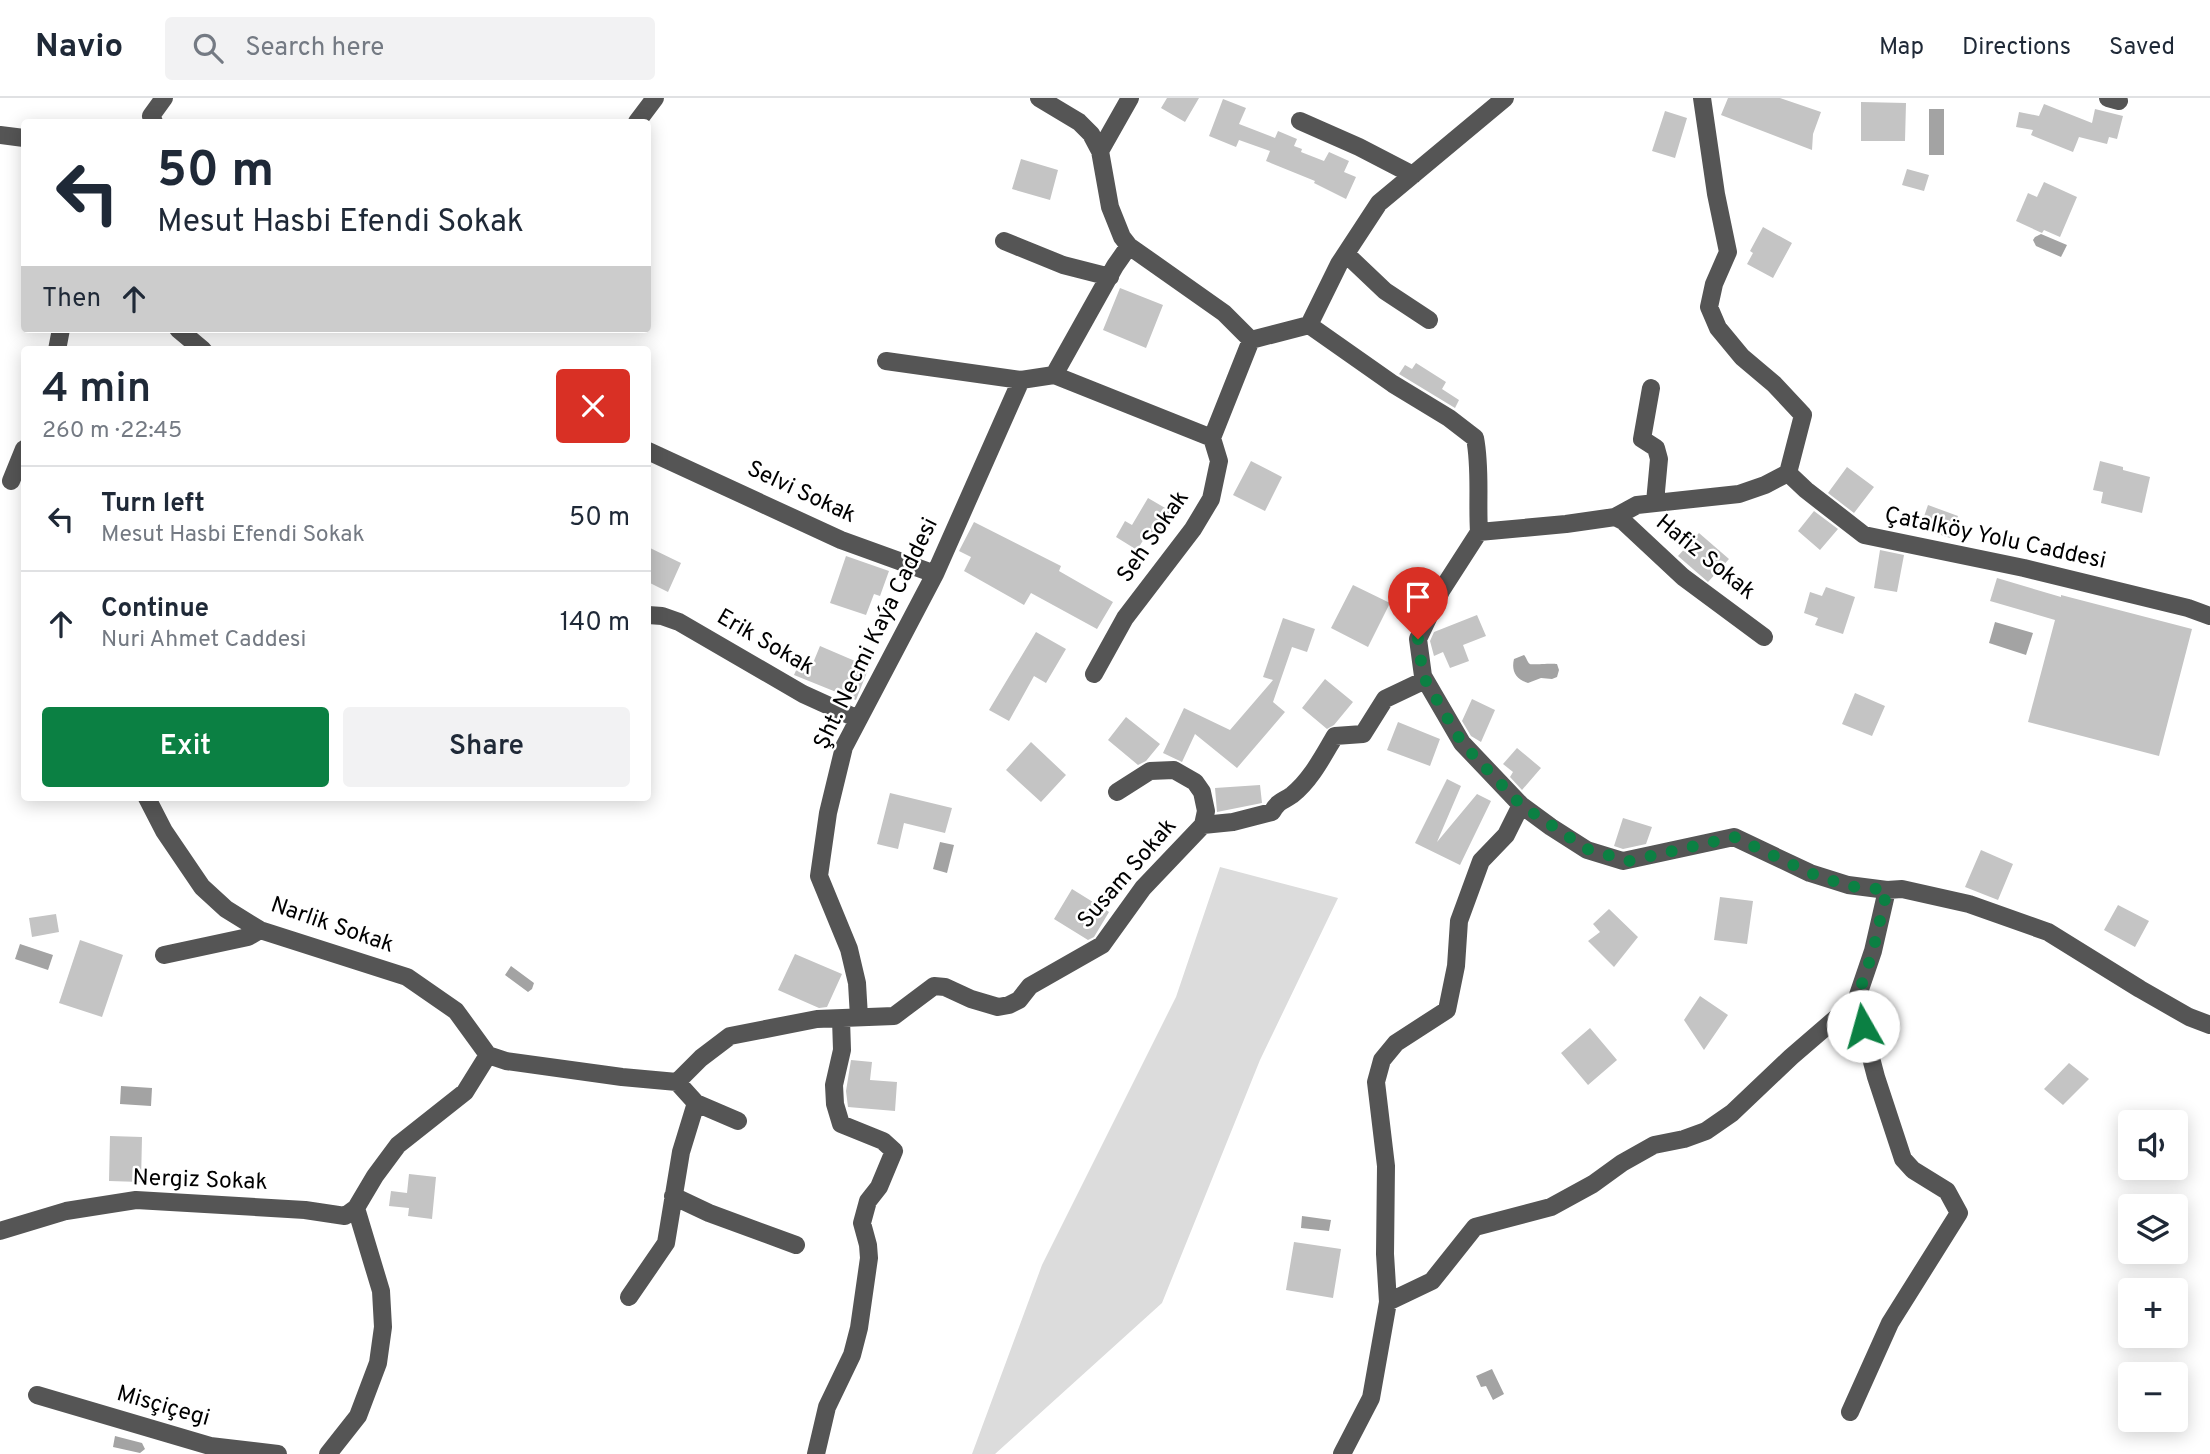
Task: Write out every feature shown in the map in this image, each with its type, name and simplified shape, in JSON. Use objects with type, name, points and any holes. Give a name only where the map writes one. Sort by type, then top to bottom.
[{"type":"street","points":[[148,119],[164,98]]},
{"type":"street","points":[[639,119],[654,98]]},
{"type":"street","points":[[1039,98],[1079,122],[1091,134],[1100,151],[1110,207],[1122,237],[1129,246],[1224,313],[1251,340],[1309,325],[1339,264],[1379,203],[1501,99]]},
{"type":"street","points":[[1100,151],[1130,98]]},
{"type":"street","points":[[1479,532],[1519,530],[1615,517],[1637,505],[1739,494],[1765,485],[1788,472],[1803,415],[1774,384],[1742,357],[1718,328],[1709,307],[1714,284],[1728,252],[1716,194],[1702,98]]},
{"type":"street","points":[[1300,121],[1413,175]]},
{"type":"street","points":[[0,135],[21,138]]},
{"type":"street","points":[[1004,241],[1063,265],[1110,277]]},
{"type":"street","points":[[1054,375],[1129,246]]},
{"type":"street","points":[[1346,254],[1385,290],[1429,320]]},
{"type":"street","points":[[1309,325],[1475,438],[1480,464],[1479,532],[1441,592],[1418,639],[1425,680],[1462,743],[1521,805],[1587,849],[1623,861],[1734,837],[1810,873],[1848,886],[1911,890],[1957,901],[2048,932],[2140,989],[2189,1017],[2210,1025]]},
{"type":"street","points":[[183,333],[198,346]]},
{"type":"street","name":"Seh Sokak","points":[[1094,674],[1125,618],[1154,584],[1211,499],[1219,461],[1212,438],[1251,340]]},
{"type":"street","points":[[886,361],[1021,380],[1054,375],[1212,438]]},
{"type":"street","name":"Şht. Necmi Kaýa Caddesi","points":[[859,1017],[857,983],[849,949],[819,876],[828,813],[844,747],[935,574],[1021,380]]},
{"type":"street","points":[[1651,388],[1642,439],[1656,448],[1659,459],[1655,502]]},
{"type":"street","name":"Selvi Sokak","points":[[651,452],[841,540],[935,574]]},
{"type":"street","points":[[11,481],[21,456]]},
{"type":"street","name":"Çatalköy Yolu Caddesi","points":[[1788,472],[1806,491],[1864,535],[2024,568],[2188,608],[2210,616]]},
{"type":"street","name":"Hafiz Sokak","points":[[1615,517],[1684,577],[1764,637]]},
{"type":"street","name":"Erik Sokak","points":[[651,615],[679,622],[803,694],[858,719]]},
{"type":"street","points":[[1203,825],[1233,822],[1272,812],[1277,803],[1292,794],[1314,771],[1335,736],[1363,734],[1385,699],[1425,680]]},
{"type":"street","name":"Susam Sokak","points":[[859,1017],[894,1016],[934,986],[945,987],[998,1007],[1009,1005],[1019,1000],[1030,986],[1102,946],[1143,888],[1203,825],[1206,811],[1202,792],[1195,782],[1174,770],[1150,771],[1117,792]]},
{"type":"street","name":"Narlik Sokak","points":[[149,801],[164,831],[202,887],[226,909],[260,930],[407,977],[456,1012],[497,1058]]},
{"type":"street","points":[[1342,1454],[1371,1398],[1388,1302],[1385,1254],[1386,1166],[1376,1082],[1382,1060],[1396,1043],[1447,1010],[1456,966],[1459,921],[1481,861],[1506,835],[1521,805]]},
{"type":"street","points":[[1388,1302],[1433,1281],[1475,1227],[1551,1207],[1654,1145],[1706,1131],[1732,1113],[1856,1001],[1873,951],[1887,890]]},
{"type":"street","points":[[164,955],[248,937],[260,930]]},
{"type":"street","points":[[1850,1412],[1890,1323],[1959,1213],[1947,1191],[1913,1170],[1903,1159],[1876,1077],[1856,1001]]},
{"type":"street","points":[[677,1082],[701,1058],[730,1036],[817,1019],[859,1017]]},
{"type":"street","points":[[816,1454],[827,1407],[852,1355],[859,1328],[869,1258],[862,1223],[868,1201],[879,1187],[894,1151],[883,1140],[841,1124],[835,1104],[834,1085],[842,1050],[841,1018]]},
{"type":"street","points":[[328,1454],[358,1416],[378,1363],[383,1327],[380,1291],[356,1208],[398,1145],[466,1092],[497,1058],[622,1077],[677,1082],[696,1103],[738,1121]]},
{"type":"street","points":[[629,1297],[666,1243],[683,1144],[696,1103]]},
{"type":"street","points":[[673,1196],[709,1213],[796,1245]]},
{"type":"street","name":"Nergiz Sokak","points":[[0,1231],[66,1211],[136,1200],[304,1210],[345,1216],[356,1208]]},
{"type":"street","name":"Misçiçegi","points":[[37,1395],[206,1450],[278,1454]]},
{"type":"shaded area","points":[[1929,109],[1944,109],[1944,155],[1929,155]]},
{"type":"shaded area","points":[[2041,234],[2067,245],[2061,257],[2036,246],[2033,240]]},
{"type":"shaded area","points":[[1995,622],[2033,633],[2026,655],[1989,643]]},
{"type":"shaded area","points":[[1524,655],[1530,664],[1557,664],[1557,677],[1541,678],[1528,683],[1520,679],[1515,674],[1513,663],[1514,659]]},
{"type":"shaded area","points":[[940,842],[954,845],[947,873],[933,869]]},
{"type":"shaded area","points":[[1220,867],[1338,898],[1260,1060],[1162,1303],[995,1454],[972,1454],[1042,1265],[1176,997]]},
{"type":"shaded area","points":[[20,944],[53,955],[48,970],[15,959]]},
{"type":"shaded area","points":[[511,966],[534,983],[532,989],[528,992],[505,975]]},
{"type":"shaded area","points":[[121,1086],[152,1088],[151,1106],[120,1104]]},
{"type":"shaded area","points":[[1302,1216],[1331,1220],[1329,1231],[1301,1228]]},
{"type":"shaded area","points":[[1492,1369],[1504,1394],[1493,1400],[1486,1386],[1481,1387],[1476,1376]]},
{"type":"shaded area","points":[[115,1436],[142,1443],[145,1449],[140,1453],[113,1447]]},
{"type":"building","points":[[1167,98],[1199,98],[1185,122],[1161,108]]},
{"type":"building","points":[[1728,98],[1780,98],[1821,112],[1813,134],[1812,150],[1721,115]]},
{"type":"building","points":[[1223,99],[1246,108],[1239,124],[1275,138],[1278,131],[1297,139],[1294,146],[1302,149],[1301,152],[1324,161],[1329,152],[1349,161],[1344,172],[1356,177],[1346,199],[1314,183],[1315,181],[1266,161],[1270,151],[1239,140],[1236,147],[1209,136]]},
{"type":"building","points":[[1861,102],[1906,103],[1905,141],[1861,141]]},
{"type":"building","points":[[2044,104],[2092,123],[2095,109],[2123,116],[2117,139],[2109,137],[2107,144],[2079,137],[2073,152],[2031,135],[2033,130],[2016,127],[2019,112],[2039,116]]},
{"type":"building","points":[[1665,111],[1687,118],[1675,158],[1652,151]]},
{"type":"building","points":[[1021,159],[1058,170],[1050,200],[1012,189]]},
{"type":"building","points":[[1907,169],[1929,175],[1924,191],[1902,185]]},
{"type":"building","points":[[2044,182],[2077,197],[2060,237],[2044,230],[2042,233],[2016,221],[2028,193],[2037,197]]},
{"type":"building","points":[[1763,227],[1792,243],[1773,278],[1747,264],[1753,253],[1750,251]]},
{"type":"building","points":[[1120,288],[1163,305],[1146,348],[1103,330]]},
{"type":"building","points":[[1416,363],[1446,382],[1442,389],[1459,400],[1455,408],[1399,374],[1405,365],[1412,369]]},
{"type":"building","points":[[1251,461],[1282,477],[1265,511],[1233,495]]},
{"type":"building","points":[[2100,461],[2150,477],[2142,513],[2101,503],[2103,492],[2093,490]]},
{"type":"building","points":[[1847,467],[1874,487],[1854,513],[1828,493]]},
{"type":"building","points":[[1148,498],[1172,512],[1156,540],[1147,534],[1137,550],[1116,537],[1125,521],[1132,525]]},
{"type":"building","points":[[1928,505],[1958,516],[1950,538],[1920,528]]},
{"type":"building","points":[[1814,511],[1838,529],[1820,550],[1798,531]]},
{"type":"building","points":[[974,522],[1061,566],[1059,571],[1113,602],[1097,629],[1031,593],[1024,605],[964,571],[971,557],[959,551]]},
{"type":"building","points":[[1699,533],[1729,559],[1708,582],[1678,556]]},
{"type":"building","points":[[651,548],[681,563],[668,592],[651,584]]},
{"type":"building","points":[[1880,550],[1904,555],[1897,592],[1874,588]]},
{"type":"building","points":[[846,556],[889,571],[880,596],[874,594],[866,615],[830,603]]},
{"type":"building","points":[[1997,578],[2061,597],[2192,629],[2159,756],[2028,722],[2055,620],[1990,601]]},
{"type":"building","points":[[1353,585],[1390,603],[1368,647],[1331,628]]},
{"type":"building","points":[[1826,587],[1855,597],[1843,634],[1815,625],[1818,618],[1804,613],[1810,592],[1822,596]]},
{"type":"building","points":[[1477,615],[1486,636],[1463,645],[1469,661],[1450,668],[1443,652],[1434,656],[1430,641],[1434,632]]},
{"type":"building","points":[[1283,618],[1315,629],[1307,652],[1292,647],[1273,702],[1285,712],[1237,768],[1195,734],[1182,762],[1163,753],[1184,708],[1230,730],[1273,680],[1263,677]]},
{"type":"building","points":[[1036,632],[1066,649],[1046,683],[1034,676],[1009,721],[989,710]]},
{"type":"building","points":[[820,646],[869,667],[856,700],[794,675],[801,659],[813,663]]},
{"type":"building","points":[[1325,679],[1353,702],[1334,725],[1327,729],[1302,708]]},
{"type":"building","points":[[1855,693],[1885,706],[1872,736],[1842,724]]},
{"type":"building","points":[[1472,699],[1495,710],[1481,742],[1471,736],[1462,721]]},
{"type":"building","points":[[1126,717],[1160,744],[1146,761],[1138,765],[1108,740]]},
{"type":"building","points":[[1398,722],[1440,739],[1430,766],[1387,750]]},
{"type":"building","points":[[1031,742],[1066,775],[1041,802],[1006,770]]},
{"type":"building","points":[[1517,748],[1541,768],[1522,790],[1510,777],[1513,772],[1503,764]]},
{"type":"building","points":[[1447,779],[1461,786],[1437,842],[1477,794],[1491,801],[1460,865],[1415,843]]},
{"type":"building","points":[[1260,785],[1262,803],[1217,812],[1215,788]]},
{"type":"building","points":[[890,793],[952,808],[945,833],[904,823],[898,849],[877,844]]},
{"type":"building","points":[[1623,818],[1652,827],[1646,844],[1623,849],[1614,846]]},
{"type":"building","points":[[1981,850],[2013,864],[1998,900],[1965,887]]},
{"type":"building","points":[[1072,889],[1109,912],[1094,937],[1088,940],[1054,919]]},
{"type":"building","points":[[1720,897],[1753,901],[1747,944],[1714,940]]},
{"type":"building","points":[[2118,905],[2149,921],[2135,947],[2104,930]]},
{"type":"building","points":[[1609,909],[1638,937],[1614,967],[1588,941],[1600,932],[1593,924]]},
{"type":"building","points":[[56,914],[59,932],[32,937],[29,918]]},
{"type":"building","points":[[80,940],[123,955],[102,1017],[59,1003]]},
{"type":"building","points":[[795,954],[842,974],[827,1007],[819,1008],[778,990]]},
{"type":"building","points":[[1700,996],[1728,1015],[1704,1050],[1684,1020]]},
{"type":"building","points":[[1590,1028],[1617,1060],[1588,1085],[1561,1053]]},
{"type":"building","points":[[851,1060],[872,1062],[870,1080],[897,1082],[895,1111],[848,1107],[846,1091]]},
{"type":"building","points":[[2069,1063],[2089,1079],[2063,1105],[2044,1089]]},
{"type":"building","points":[[110,1136],[142,1137],[141,1182],[109,1181]]},
{"type":"building","points":[[409,1174],[436,1177],[432,1219],[408,1216],[409,1208],[389,1206],[391,1191],[407,1193]]},
{"type":"building","points":[[1294,1242],[1341,1249],[1333,1298],[1286,1290]]},
{"type":"route","points":[[1418,639],[1423,676],[1462,743],[1521,805],[1587,849],[1629,861],[1734,837],[1810,873],[1848,886],[1887,890],[1873,951],[1856,1001],[1863,1026]]}]
